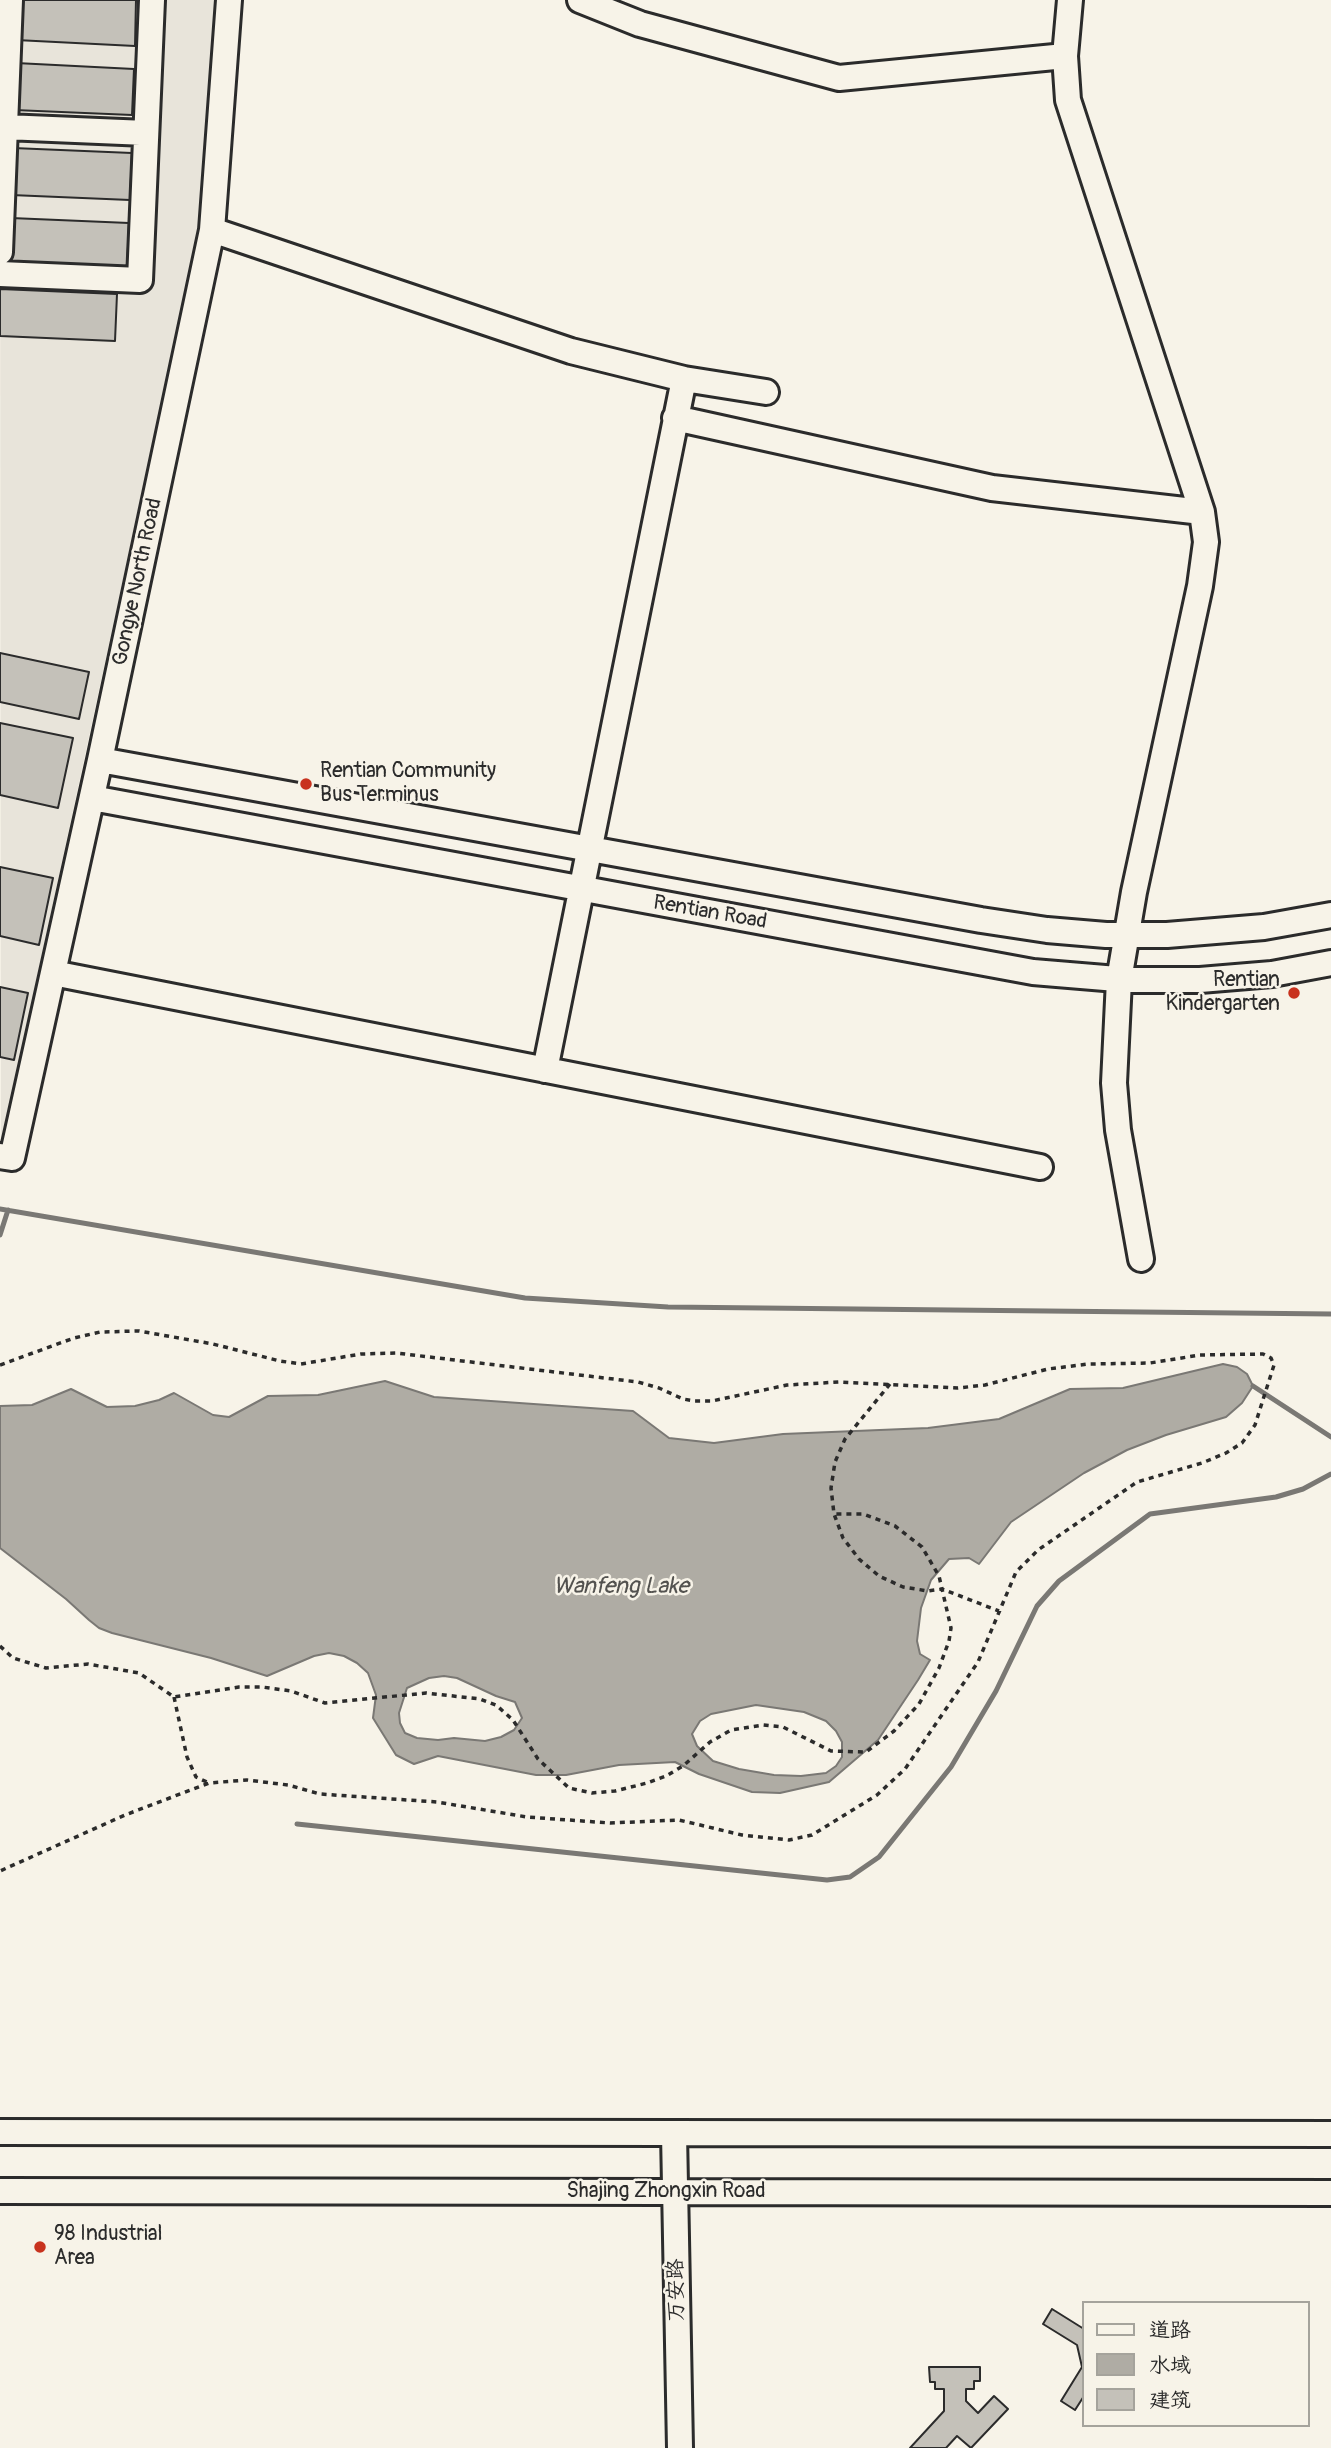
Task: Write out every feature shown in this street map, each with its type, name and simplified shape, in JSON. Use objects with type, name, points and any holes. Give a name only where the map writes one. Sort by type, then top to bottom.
[{"type":"street","points":[[0,252],[10,0]]},
{"type":"street","points":[[0,274],[140,280],[152,0]]},
{"type":"street","name":"Gongye North Road","points":[[6,1157],[53,973],[92,798],[212,230],[229,0]]},
{"type":"street","points":[[580,0],[640,24],[839,78],[1065,56]]},
{"type":"street","points":[[1070,0],[1065,56],[1068,100],[1202,512],[1206,542],[1200,586],[1125,936],[1119,980],[1114,1083],[1118,1130],[1141,1259]]},
{"type":"street","points":[[5,127],[146,133]]},
{"type":"street","points":[[212,230],[571,351],[684,379],[766,393]]},
{"type":"street","points":[[545,1070],[684,379]]},
{"type":"street","points":[[675,418],[992,488],[1202,512]]},
{"type":"street","name":"Rentian Road","points":[[100,760],[1047,930],[1125,936],[1229,931],[1331,915]]},
{"type":"street","name":"Rentian Road","points":[[92,798],[1009,968],[1119,980],[1157,981],[1236,978],[1331,963]]},
{"type":"street","points":[[53,973],[1040,1167]]},
{"type":"street","points":[[0,2132],[1331,2134]]},
{"type":"street","name":"万安路","points":[[674,2133],[680,2448]]},
{"type":"street","name":"Shajing Zhongxin Road","points":[[0,2191],[1331,2193]]},
{"type":"path","points":[[0,1365],[74,1338],[100,1332],[139,1331],[213,1344],[280,1362],[301,1363],[361,1354],[396,1353],[638,1382],[695,1401],[712,1401],[787,1385],[839,1382],[958,1388],[985,1385],[1048,1369],[1088,1364],[1150,1363],[1231,1353],[1264,1354],[1271,1358],[1274,1365],[1255,1425],[1242,1443],[1202,1463],[1137,1482],[1038,1550],[1016,1572],[978,1662],[905,1769],[877,1795],[812,1835],[789,1840],[742,1835],[679,1820],[583,1822],[513,1815],[437,1802],[320,1794],[288,1784],[247,1780],[209,1783],[125,1815],[0,1871]]},
{"type":"path","points":[[890,1384],[845,1439],[835,1462],[831,1488],[834,1514],[844,1538],[859,1559],[879,1576],[903,1587],[929,1591],[942,1589],[999,1611]]},
{"type":"path","points":[[0,1646],[13,1658],[46,1668],[88,1664],[139,1673],[174,1697],[239,1687],[262,1687],[291,1691],[325,1703],[426,1693],[480,1699],[496,1705],[513,1720],[550,1773],[569,1788],[592,1793],[615,1791],[666,1776],[683,1766],[710,1742],[731,1730],[742,1728],[763,1725],[783,1727],[831,1751],[866,1752],[894,1731],[919,1704],[939,1668],[951,1628],[940,1576],[922,1547],[895,1526],[863,1514],[834,1514]]},
{"type":"path","points":[[174,1697],[187,1757],[196,1777],[209,1783]]},
{"type":"shaded area","points":[[0,0],[216,0],[203,209],[1,1144]]},
{"type":"water","name":"Wanfeng Lake","points":[[1223,1364],[1237,1367],[1247,1374],[1253,1386],[1242,1403],[1226,1417],[1127,1450],[1084,1473],[1011,1522],[979,1564],[969,1558],[949,1559],[931,1580],[921,1608],[917,1641],[920,1654],[930,1660],[878,1740],[829,1782],[780,1793],[752,1792],[699,1774],[675,1762],[619,1765],[566,1775],[536,1775],[438,1756],[414,1764],[396,1755],[373,1718],[376,1695],[368,1673],[344,1656],[329,1653],[314,1656],[267,1676],[211,1658],[112,1633],[99,1628],[0,1548],[0,1406],[32,1405],[71,1389],[107,1407],[135,1406],[174,1393],[213,1415],[229,1417],[268,1396],[318,1395],[385,1381],[434,1397],[633,1411],[669,1438],[714,1443],[783,1434],[928,1428],[999,1419],[1070,1389],[1123,1388]],"holes":[[[429,1678],[457,1678],[515,1702],[522,1718],[514,1730],[485,1741],[417,1738],[405,1733],[399,1713],[407,1688]],[[756,1705],[804,1712],[826,1721],[842,1742],[842,1757],[836,1766],[826,1773],[774,1775],[713,1761],[697,1746],[692,1734],[700,1721],[711,1714]]]},
{"type":"building","points":[[18,0],[136,0],[135,46],[16,40]]},
{"type":"building","points":[[16,63],[134,69],[132,115],[14,110]]},
{"type":"building","points":[[13,148],[132,153],[130,200],[11,195]]},
{"type":"building","points":[[11,218],[129,223],[127,270],[9,265]]},
{"type":"building","points":[[0,289],[117,294],[115,341],[0,336]]},
{"type":"building","points":[[0,653],[89,672],[79,719],[0,702]]},
{"type":"building","points":[[0,723],[73,738],[58,808],[0,795]]},
{"type":"building","points":[[0,867],[53,878],[39,945],[0,936]]},
{"type":"building","points":[[0,987],[28,993],[14,1060],[0,1057]]},
{"type":"building","points":[[1052,2309],[1082,2328],[1082,2367],[1077,2345],[1043,2324]]},
{"type":"building","points":[[929,2367],[980,2367],[980,2381],[974,2381],[974,2389],[966,2389],[966,2401],[978,2413],[994,2396],[1008,2409],[971,2448],[957,2436],[946,2448],[910,2448],[944,2411],[944,2389],[935,2389],[935,2382],[930,2382]]},
{"type":"building","points":[[1082,2367],[1082,2399],[1075,2410],[1061,2401]]},
{"type":"waterway","points":[[0,1209],[525,1298],[668,1307],[1331,1314]]},
{"type":"waterway","points":[[0,1235],[8,1210]]},
{"type":"waterway","points":[[1253,1386],[1331,1437]]},
{"type":"waterway","points":[[297,1824],[827,1880],[850,1877],[879,1857],[951,1767],[996,1691],[1037,1606],[1059,1581],[1150,1514],[1276,1497],[1303,1489],[1331,1474]]},
{"type":"place","name":"Rentian Community Bus Terminus","points":[[306,784]]},
{"type":"place","name":"Rentian Kindergarten","points":[[1294,993]]},
{"type":"place","name":"98 Industrial Area","points":[[40,2247]]}]
